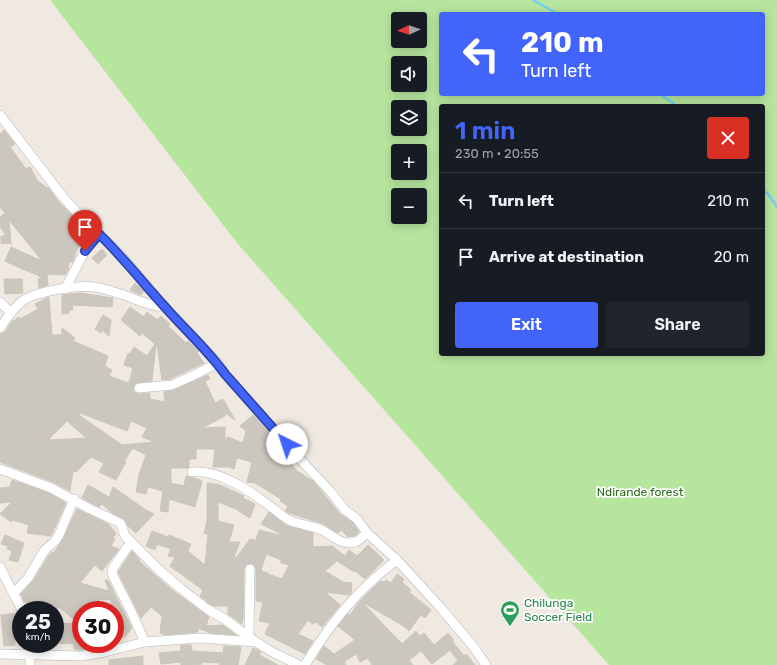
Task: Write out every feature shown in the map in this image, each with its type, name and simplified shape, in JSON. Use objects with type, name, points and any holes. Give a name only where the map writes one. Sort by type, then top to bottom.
[{"type":"street","points":[[0,115],[63,197],[120,254],[165,307],[218,363],[225,374],[330,491],[345,510],[357,519],[367,534],[397,560],[440,607],[473,646],[486,665]]},
{"type":"street","points":[[65,289],[85,251],[99,234]]},
{"type":"street","points":[[0,328],[10,312],[28,298],[65,289],[96,287],[143,303],[165,307]]},
{"type":"street","points":[[0,302],[10,312]]},
{"type":"street","points":[[139,388],[172,385],[190,378],[218,363]]},
{"type":"street","points":[[0,469],[52,488],[122,524],[125,536],[158,569],[180,588],[252,639],[274,653],[299,665]]},
{"type":"street","points":[[192,472],[209,474],[230,482],[253,494],[290,520],[318,528],[347,544],[355,542],[367,534]]},
{"type":"street","points":[[13,594],[28,578],[44,551],[59,535],[74,499]]},
{"type":"street","points":[[131,542],[113,568],[113,576],[145,642]]},
{"type":"street","points":[[305,665],[322,637],[348,604],[375,577],[397,560]]},
{"type":"street","points":[[0,567],[17,601]]},
{"type":"street","points":[[250,569],[252,639]]},
{"type":"street","points":[[0,654],[81,656],[105,652],[145,642],[200,638],[252,639]]},
{"type":"street","points":[[29,655],[30,665]]},
{"type":"green space","name":"Ndirande forest","points":[[50,0],[777,0],[777,665],[609,665],[237,243]]},
{"type":"building","points":[[4,130],[15,144],[10,147],[26,169],[30,167],[37,180],[47,188],[48,187],[58,201],[82,226],[78,229],[87,235],[77,249],[73,262],[69,262],[68,271],[65,275],[47,274],[48,285],[39,288],[38,279],[43,279],[38,275],[5,261],[11,247],[42,261],[9,220],[11,245],[10,243],[1,244],[1,236],[6,236],[0,226],[0,217],[5,213],[0,207],[0,134]]},
{"type":"building","points":[[102,249],[107,255],[98,264],[92,258]]},
{"type":"building","points":[[4,279],[22,279],[23,293],[5,294]]},
{"type":"building","points":[[135,283],[144,291],[141,295],[130,290]]},
{"type":"building","points":[[80,293],[113,298],[112,307],[72,305],[73,310],[69,310],[69,313],[62,314],[62,295]]},
{"type":"building","points":[[49,297],[52,335],[62,335],[62,328],[75,338],[73,341],[108,356],[105,366],[112,370],[109,376],[129,383],[133,368],[124,365],[128,353],[130,354],[134,347],[147,356],[155,344],[142,333],[140,336],[121,320],[130,307],[144,317],[147,312],[157,320],[161,316],[170,324],[168,326],[186,343],[188,341],[199,351],[197,353],[204,363],[170,379],[162,380],[156,345],[152,381],[136,383],[133,388],[134,392],[139,394],[150,393],[150,399],[165,402],[164,392],[174,390],[208,375],[210,379],[205,381],[215,403],[223,399],[235,420],[225,413],[225,416],[202,428],[225,427],[225,440],[228,437],[243,443],[246,431],[240,426],[253,415],[273,437],[267,445],[282,460],[285,457],[297,471],[313,481],[340,514],[353,523],[359,532],[354,536],[348,537],[341,530],[338,533],[324,524],[285,511],[288,506],[280,501],[281,499],[255,483],[247,482],[252,462],[237,458],[234,469],[229,467],[213,467],[215,449],[196,449],[196,459],[189,459],[188,468],[171,468],[171,483],[184,486],[186,476],[201,480],[202,482],[195,507],[169,499],[168,512],[160,511],[163,491],[148,487],[146,494],[136,492],[139,475],[146,455],[133,448],[124,461],[126,462],[116,480],[99,472],[104,463],[91,457],[76,472],[73,471],[70,491],[53,482],[0,462],[0,334],[5,332],[13,320],[14,321],[18,317],[20,319],[38,309],[35,304]],"holes":[[[80,413],[127,431],[131,421],[147,428],[142,437],[155,442],[122,445],[79,415]],[[67,421],[86,438],[48,440]]]},
{"type":"building","points":[[103,315],[111,320],[109,336],[102,330],[101,333],[95,329]]},
{"type":"building","points":[[12,480],[49,493],[66,503],[51,536],[27,533],[29,525],[13,520],[11,522],[0,514],[12,502],[0,503],[0,488],[10,487]]},
{"type":"building","points":[[207,483],[220,485],[244,496],[243,498],[255,504],[250,518],[238,510],[218,502],[218,521],[234,525],[229,542],[240,542],[234,557],[236,558],[250,539],[256,540],[259,530],[281,534],[261,524],[269,512],[287,526],[313,533],[313,547],[332,546],[345,556],[349,550],[357,556],[368,545],[384,560],[365,579],[354,570],[354,572],[337,561],[325,571],[343,582],[352,583],[351,593],[349,595],[325,592],[340,605],[322,627],[316,622],[313,624],[308,620],[298,634],[313,641],[305,654],[265,634],[270,623],[259,621],[263,602],[256,601],[256,569],[253,564],[247,564],[244,569],[242,624],[228,614],[228,606],[214,606],[210,604],[200,596],[203,590],[170,566],[175,557],[168,556],[171,549],[157,544],[155,550],[146,546],[152,531],[168,537],[169,535],[191,544],[188,551],[205,565],[208,534],[204,534],[207,520]],"holes":[[[266,554],[281,560],[281,563],[289,565],[282,579],[261,571]]]},
{"type":"building","points":[[88,485],[109,497],[113,487],[154,514],[136,533],[128,526],[124,519],[112,513],[102,504],[99,507],[82,498]]},
{"type":"building","points":[[77,509],[108,524],[116,533],[113,538],[115,539],[111,546],[119,549],[102,571],[95,565],[80,583],[109,591],[105,580],[108,580],[118,601],[100,599],[99,601],[72,601],[72,618],[64,611],[64,601],[24,601],[21,594],[33,581],[49,555],[52,552],[54,553],[64,537]]},
{"type":"building","points":[[5,535],[24,543],[18,562],[9,560],[12,551],[7,549],[8,546],[1,544]]},
{"type":"building","points":[[132,551],[140,560],[139,561],[176,593],[209,617],[206,626],[223,625],[236,635],[211,633],[198,628],[198,632],[165,635],[160,633],[162,616],[151,607],[141,618],[118,572]]},
{"type":"building","points":[[397,574],[404,579],[402,582],[411,590],[409,592],[431,610],[425,618],[421,615],[409,631],[402,625],[362,602],[402,644],[416,631],[420,636],[424,633],[434,645],[448,633],[454,640],[452,641],[464,656],[466,654],[475,665],[453,665],[458,661],[450,650],[432,664],[421,651],[409,660],[413,665],[372,665],[368,658],[360,662],[356,654],[344,662],[346,665],[327,665],[316,659],[324,646],[334,654],[355,640],[338,626],[349,613],[348,618],[359,602],[373,588],[381,581],[384,582],[386,580],[391,583]]},
{"type":"building","points":[[124,612],[132,628],[124,637]]},
{"type":"building","points":[[12,614],[12,645],[4,646],[1,615]]},
{"type":"building","points":[[72,623],[72,644],[64,643],[64,624]]},
{"type":"building","points":[[181,645],[191,645],[192,651],[223,653],[224,646],[241,647],[238,665],[219,665],[220,663],[202,662],[202,664],[190,665],[181,665],[181,662],[161,664],[159,653],[181,651]]},
{"type":"building","points":[[253,648],[261,652],[259,655],[278,665],[245,665]]},
{"type":"building","points":[[143,656],[143,665],[109,665],[109,660]]},
{"type":"waterway","points":[[533,0],[554,12]]},
{"type":"waterway","points":[[663,96],[674,104]]},
{"type":"waterway","points":[[765,192],[777,207]]},
{"type":"place","name":"Chilunga Soccer Field","points":[[510,627]]},
{"type":"route","points":[[85,251],[99,234],[110,244],[165,307],[218,363],[225,374],[287,444]]}]
